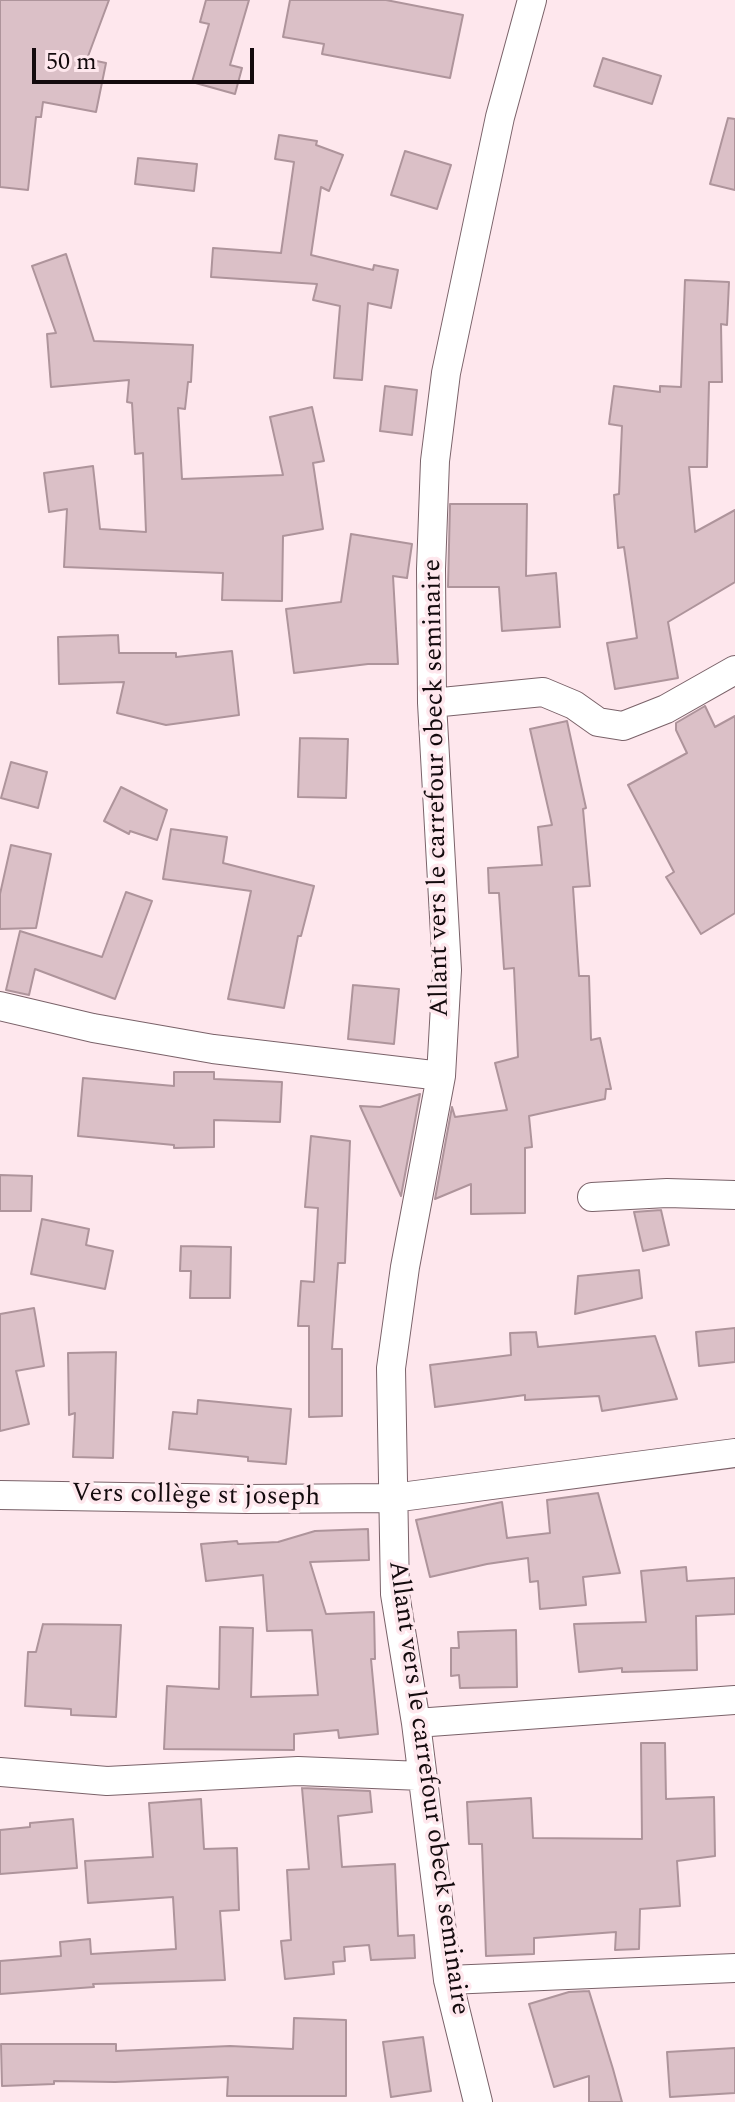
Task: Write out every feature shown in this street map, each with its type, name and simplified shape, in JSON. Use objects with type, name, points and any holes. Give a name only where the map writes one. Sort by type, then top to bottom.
[{"type":"street","name":"Allant vers le carrefour obeck seminaire","points":[[478,2102],[448,1980],[416,1723],[395,1594],[391,1368],[408,1252],[441,1076],[447,970],[432,703],[431,569],[435,461],[446,373],[500,117],[532,0]]},
{"type":"street","points":[[432,703],[543,692],[574,705],[598,722],[623,726],[666,709],[735,670]]},
{"type":"street","points":[[0,1006],[93,1028],[213,1049],[441,1076]]},
{"type":"street","points":[[592,1197],[667,1193],[735,1195]]},
{"type":"street","name":"Vers collège st joseph","points":[[0,1495],[393,1498],[735,1453]]},
{"type":"street","points":[[416,1723],[735,1700]]},
{"type":"street","points":[[0,1772],[107,1781],[283,1771],[422,1776]]},
{"type":"street","points":[[448,1980],[735,1968]]},
{"type":"building","points":[[0,0],[109,0],[87,59],[106,63],[96,112],[43,102],[41,117],[36,117],[28,190],[0,187]]},
{"type":"building","points":[[206,0],[249,0],[230,65],[242,68],[235,94],[192,82],[209,24],[200,22]]},
{"type":"building","points":[[290,0],[386,0],[463,15],[450,78],[322,54],[324,44],[283,37]]},
{"type":"building","points":[[603,58],[661,76],[652,104],[594,86]]},
{"type":"building","points":[[728,118],[735,119],[735,190],[710,184]]},
{"type":"building","points":[[279,135],[317,141],[316,145],[343,155],[329,191],[321,187],[311,255],[373,270],[374,265],[398,270],[391,308],[368,303],[362,380],[334,378],[340,306],[313,300],[317,284],[211,277],[213,248],[281,253],[294,162],[275,159]]},
{"type":"building","points":[[405,151],[451,165],[437,209],[391,195]]},
{"type":"building","points":[[138,158],[197,164],[194,191],[135,184]]},
{"type":"building","points":[[66,254],[94,341],[193,345],[191,382],[188,382],[185,409],[178,408],[182,479],[283,475],[270,417],[312,407],[324,461],[313,463],[323,529],[283,536],[282,601],[222,600],[223,573],[64,567],[67,509],[49,512],[44,473],[93,466],[100,529],[146,532],[143,453],[135,454],[132,403],[127,402],[129,380],[51,387],[47,334],[56,333],[32,266]]},
{"type":"building","points":[[685,280],[729,282],[727,325],[721,324],[722,382],[709,382],[707,467],[689,467],[695,532],[735,510],[735,582],[668,622],[678,678],[615,689],[607,643],[637,638],[624,547],[618,548],[614,495],[619,494],[622,426],[609,424],[614,386],[660,392],[660,386],[681,387]]},
{"type":"building","points":[[385,386],[417,390],[412,435],[380,431]]},
{"type":"building","points":[[450,504],[527,504],[526,576],[556,573],[560,627],[502,631],[499,587],[448,587]]},
{"type":"building","points":[[351,534],[412,544],[407,578],[393,576],[398,664],[368,664],[294,673],[286,609],[341,602]]},
{"type":"building","points":[[118,635],[119,653],[176,653],[176,657],[232,651],[239,715],[166,725],[117,713],[124,682],[59,684],[58,637]]},
{"type":"building","points":[[705,706],[715,727],[735,716],[735,913],[701,934],[666,877],[674,872],[628,785],[687,753],[676,730],[676,723]]},
{"type":"building","points":[[567,721],[586,808],[583,809],[590,886],[573,887],[579,976],[589,976],[591,1040],[600,1038],[611,1089],[606,1089],[605,1099],[529,1116],[532,1147],[525,1148],[525,1213],[471,1214],[471,1184],[435,1199],[452,1107],[455,1117],[507,1110],[495,1063],[518,1057],[514,968],[504,969],[499,893],[489,893],[488,868],[542,865],[538,827],[552,825],[530,729]]},
{"type":"building","points":[[300,738],[348,739],[346,798],[298,797]]},
{"type":"building","points":[[11,762],[47,772],[38,808],[1,798]]},
{"type":"building","points":[[121,787],[167,810],[157,840],[130,831],[129,834],[104,821]]},
{"type":"building","points":[[171,829],[227,837],[223,863],[314,886],[301,936],[298,936],[284,1008],[228,999],[251,891],[163,879]]},
{"type":"building","points":[[11,845],[51,854],[36,928],[0,929],[0,894]]},
{"type":"building","points":[[126,892],[152,901],[115,999],[35,969],[29,995],[6,990],[20,931],[102,957]]},
{"type":"building","points":[[353,985],[399,989],[394,1044],[348,1039]]},
{"type":"building","points":[[174,1072],[214,1072],[214,1079],[282,1082],[280,1122],[214,1120],[214,1147],[174,1148],[174,1145],[78,1136],[83,1078],[174,1086]]},
{"type":"building","points":[[420,1094],[401,1196],[360,1106],[380,1107]]},
{"type":"building","points":[[311,1136],[350,1141],[345,1263],[338,1263],[332,1349],[342,1349],[342,1416],[309,1417],[309,1326],[298,1326],[301,1281],[314,1282],[318,1208],[305,1207]]},
{"type":"building","points":[[0,1175],[32,1176],[31,1211],[0,1211]]},
{"type":"building","points":[[661,1210],[669,1245],[643,1251],[634,1212]]},
{"type":"building","points":[[42,1219],[89,1229],[86,1245],[113,1251],[105,1289],[31,1274]]},
{"type":"building","points":[[181,1246],[231,1247],[230,1298],[190,1298],[191,1271],[180,1271]]},
{"type":"building","points":[[639,1270],[642,1298],[575,1314],[578,1276]]},
{"type":"building","points":[[34,1308],[44,1366],[16,1371],[29,1424],[0,1431],[0,1314]]},
{"type":"building","points":[[735,1328],[735,1362],[699,1366],[696,1332]]},
{"type":"building","points":[[536,1332],[538,1347],[655,1336],[677,1399],[602,1411],[599,1396],[525,1400],[525,1395],[435,1407],[430,1365],[511,1355],[510,1333]]},
{"type":"building","points":[[116,1352],[113,1458],[73,1457],[75,1413],[69,1415],[68,1353]]},
{"type":"building","points":[[198,1400],[291,1409],[286,1464],[169,1449],[173,1412],[197,1414]]},
{"type":"building","points":[[598,1493],[620,1573],[583,1577],[586,1605],[540,1609],[538,1581],[530,1582],[528,1558],[430,1577],[416,1520],[502,1502],[507,1538],[550,1533],[547,1500]]},
{"type":"building","points":[[368,1529],[369,1560],[310,1562],[326,1614],[374,1612],[375,1659],[371,1659],[378,1734],[339,1738],[338,1730],[294,1734],[294,1750],[164,1749],[167,1686],[219,1689],[220,1627],[253,1628],[251,1697],[318,1695],[312,1630],[267,1631],[263,1575],[206,1581],[201,1544],[278,1542],[315,1531]]},
{"type":"building","points":[[686,1567],[687,1581],[735,1578],[735,1614],[696,1616],[697,1670],[622,1672],[622,1668],[579,1672],[574,1624],[646,1622],[641,1571]]},
{"type":"building","points":[[43,1624],[121,1625],[116,1717],[71,1715],[71,1709],[25,1706],[28,1652],[36,1652]]},
{"type":"building","points":[[516,1630],[517,1687],[460,1688],[459,1675],[451,1676],[451,1648],[459,1648],[458,1632]]},
{"type":"building","points":[[641,1743],[665,1743],[666,1799],[714,1797],[715,1856],[677,1861],[680,1906],[640,1909],[639,1949],[615,1950],[616,1932],[534,1938],[534,1954],[486,1956],[482,1844],[469,1844],[467,1802],[531,1798],[533,1838],[642,1839]]},
{"type":"building","points":[[302,1788],[370,1791],[372,1812],[338,1816],[342,1867],[395,1864],[398,1936],[414,1935],[415,1958],[371,1960],[369,1945],[344,1947],[345,1961],[333,1962],[334,1974],[285,1979],[281,1941],[291,1940],[287,1870],[309,1869]]},
{"type":"building","points":[[201,1799],[204,1849],[237,1848],[239,1910],[220,1911],[225,1980],[93,1984],[94,1987],[0,1994],[0,1961],[61,1956],[60,1942],[90,1939],[91,1954],[176,1949],[173,1897],[88,1903],[85,1861],[153,1857],[149,1803]]},
{"type":"building","points":[[73,1819],[77,1868],[0,1874],[0,1830],[30,1827],[30,1823]]},
{"type":"building","points":[[589,1991],[622,2102],[589,2102],[589,2076],[554,2087],[529,2004],[569,1992]]},
{"type":"building","points":[[294,2018],[346,2020],[346,2096],[227,2096],[228,2077],[115,2082],[54,2081],[54,2084],[2,2086],[1,2044],[116,2044],[116,2051],[230,2046],[293,2049]]},
{"type":"building","points":[[423,2037],[431,2091],[391,2097],[383,2042]]},
{"type":"building","points":[[735,2048],[735,2093],[670,2097],[667,2052]]}]
